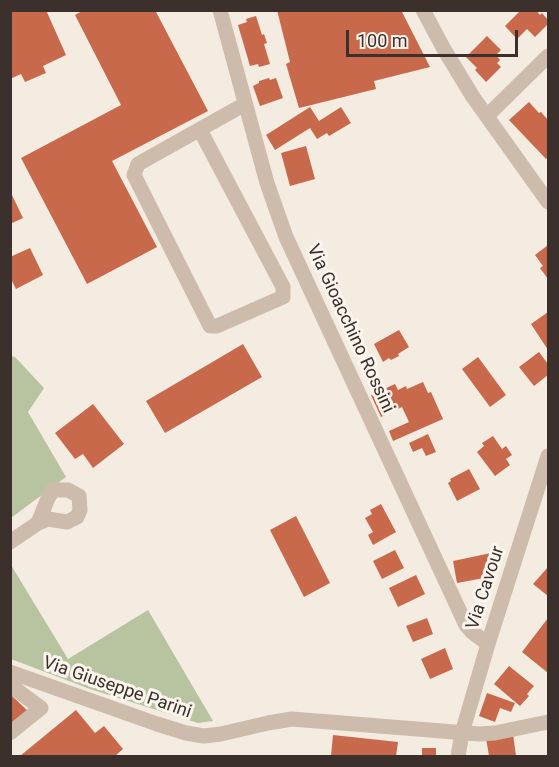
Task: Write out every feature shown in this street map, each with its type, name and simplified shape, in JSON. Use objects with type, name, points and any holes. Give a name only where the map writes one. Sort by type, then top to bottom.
[{"type":"street","name":"Via Gioacchino Rossini","points":[[220,10],[267,183],[286,237],[466,625],[488,644]]},
{"type":"street","points":[[423,10],[462,79],[549,202]]},
{"type":"street","points":[[487,116],[549,56]]},
{"type":"street","points":[[200,130],[283,287],[283,297],[210,327],[134,175],[138,164],[245,104]]},
{"type":"street","name":"Via Cavour","points":[[458,756],[462,733],[488,644],[549,456]]},
{"type":"street","points":[[10,542],[38,523]]},
{"type":"street","name":"Via Giuseppe Parini","points":[[10,672],[157,724],[195,735],[221,735],[278,721],[297,719],[462,733],[495,733],[549,722]]},
{"type":"street","points":[[10,685],[41,708],[10,733]]},
{"type":"green space","points":[[11,356],[15,357],[44,388],[28,412],[66,477],[11,518]]},
{"type":"green space","points":[[11,565],[68,659],[148,610],[213,721],[198,723],[90,689],[11,659]]},
{"type":"building","points":[[10,10],[46,10],[66,55],[43,66],[46,73],[25,82],[21,74],[10,79]]},
{"type":"building","points":[[84,10],[155,10],[208,111],[112,161],[157,247],[87,284],[21,158],[121,105],[75,15]]},
{"type":"building","points":[[277,10],[401,10],[430,67],[374,81],[376,89],[299,108],[286,64],[290,62]]},
{"type":"building","points":[[521,10],[536,10],[548,20],[548,24],[535,37],[527,29],[517,39],[505,26]]},
{"type":"building","points":[[256,16],[267,43],[264,44],[270,64],[259,67],[258,64],[250,66],[238,25]]},
{"type":"building","points":[[487,36],[501,50],[496,55],[500,60],[497,63],[501,67],[486,82],[466,57]]},
{"type":"building","points":[[269,78],[270,80],[276,78],[283,98],[260,106],[253,86]]},
{"type":"building","points":[[529,102],[548,120],[548,157],[546,159],[509,120]]},
{"type":"building","points":[[310,107],[319,121],[341,107],[351,123],[329,136],[327,133],[317,139],[310,128],[275,150],[266,135]]},
{"type":"building","points":[[306,146],[315,179],[290,186],[281,153]]},
{"type":"building","points":[[10,191],[23,218],[10,224]]},
{"type":"building","points":[[548,245],[548,279],[535,255]]},
{"type":"building","points":[[30,248],[43,275],[16,289],[10,277],[10,257]]},
{"type":"building","points":[[548,312],[548,350],[531,324]]},
{"type":"building","points":[[399,330],[409,347],[398,354],[399,356],[383,362],[374,344]]},
{"type":"building","points":[[243,344],[262,377],[165,433],[146,401]]},
{"type":"building","points":[[539,352],[548,364],[548,375],[534,386],[519,367]]},
{"type":"building","points":[[478,357],[506,395],[490,407],[462,369]]},
{"type":"building","points":[[423,382],[428,393],[431,392],[443,419],[393,441],[389,431],[409,422],[402,407],[381,417],[371,395],[395,384],[398,390]]},
{"type":"building","points":[[93,404],[124,444],[93,468],[83,454],[75,459],[55,433]]},
{"type":"building","points":[[428,434],[436,452],[426,456],[422,448],[413,452],[409,443]]},
{"type":"building","points":[[493,436],[502,449],[506,446],[512,455],[506,459],[510,465],[495,476],[477,452],[484,446],[482,443]]},
{"type":"building","points":[[469,469],[480,489],[457,501],[448,483],[450,479]]},
{"type":"building","points":[[381,504],[396,532],[373,545],[368,535],[373,532],[365,518],[372,514],[370,510]]},
{"type":"building","points":[[296,516],[330,583],[304,597],[270,530]]},
{"type":"building","points":[[395,550],[404,568],[382,579],[373,561]]},
{"type":"building","points":[[491,553],[494,566],[489,567],[490,572],[483,573],[484,578],[457,583],[453,561]]},
{"type":"building","points":[[548,567],[548,596],[533,584]]},
{"type":"building","points":[[416,575],[425,594],[398,607],[389,588]]},
{"type":"building","points":[[427,618],[433,634],[413,642],[406,626]]},
{"type":"building","points":[[548,618],[548,673],[522,652]]},
{"type":"building","points":[[445,648],[453,669],[430,679],[421,659]]},
{"type":"building","points":[[509,666],[534,686],[520,706],[494,684]]},
{"type":"building","points":[[487,693],[515,703],[511,712],[500,708],[495,722],[479,716]]},
{"type":"building","points":[[10,694],[31,714],[10,730]]},
{"type":"building","points":[[76,710],[95,733],[104,726],[123,749],[115,756],[20,756]]},
{"type":"building","points":[[513,734],[516,756],[489,756],[486,738]]},
{"type":"building","points":[[333,735],[398,742],[396,756],[331,756]]},
{"type":"building","points":[[422,748],[436,748],[436,756],[422,756]]}]
